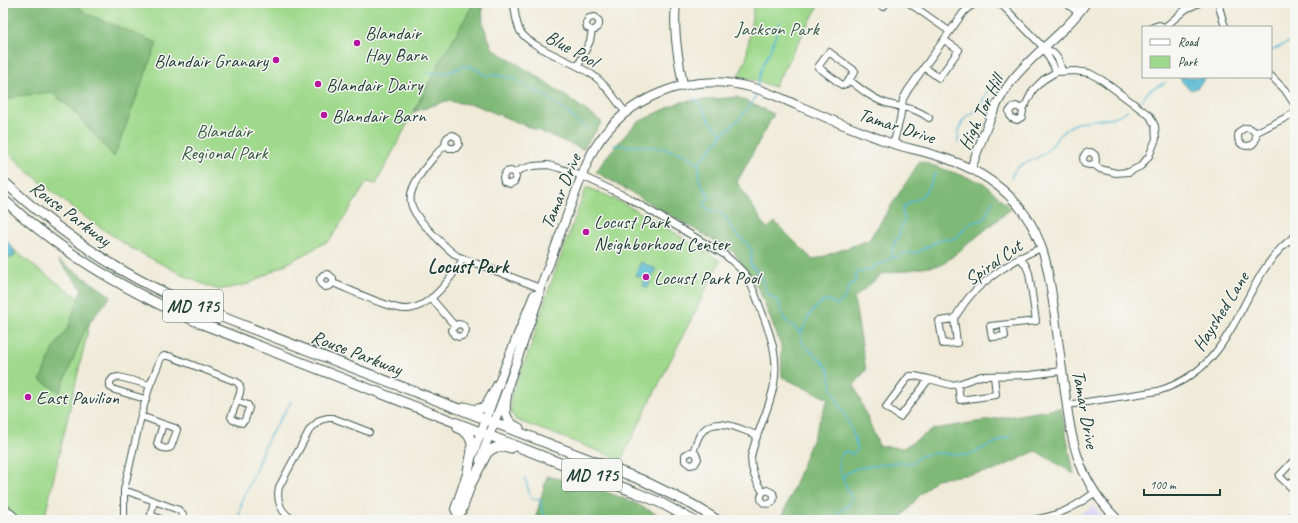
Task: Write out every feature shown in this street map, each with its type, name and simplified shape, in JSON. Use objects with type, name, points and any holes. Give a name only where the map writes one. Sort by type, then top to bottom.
[{"type":"main road","name":"Rouse Parkway","points":[[3,181],[42,215],[72,238],[146,284],[204,310],[642,480],[693,505],[717,520]]},
{"type":"main road","name":"Rouse Parkway","points":[[3,199],[34,226],[90,266],[142,296],[170,310],[587,473],[661,503],[692,520]]},
{"type":"main road","points":[[406,389],[474,410],[486,406],[499,383]]},
{"type":"main road","points":[[508,386],[505,412],[509,422],[513,426],[552,441],[569,452]]},
{"type":"main road","points":[[381,393],[411,410],[464,430],[472,441],[473,446],[468,471]]},
{"type":"main road","points":[[472,482],[487,453],[494,448],[502,446],[545,461],[587,473]]},
{"type":"street","points":[[676,3],[675,32],[677,54],[683,85]]},
{"type":"street","points":[[877,3],[883,7],[886,3]]},
{"type":"street","points":[[909,3],[949,32]]},
{"type":"street","points":[[893,144],[905,95],[949,32],[968,8],[976,3]]},
{"type":"street","points":[[996,3],[1004,7],[1044,48],[1046,54],[1059,72]]},
{"type":"street","points":[[1066,3],[1079,13]]},
{"type":"street","name":"High Tor Hill","points":[[971,168],[990,121],[1004,92],[1013,78],[1079,13],[1086,3]]},
{"type":"street","points":[[1166,26],[1186,9],[1199,3]]},
{"type":"street","points":[[1219,3],[1225,26]]},
{"type":"street","name":"Blue Pool","points":[[514,4],[518,26],[524,37],[534,44],[578,66],[594,76],[626,113]]},
{"type":"street","points":[[578,66],[590,41],[592,30]]},
{"type":"street","points":[[924,67],[939,78],[959,50],[944,40]]},
{"type":"street","points":[[829,52],[855,71],[849,80],[846,84],[842,85],[818,67],[829,52]]},
{"type":"street","points":[[1021,108],[1024,106],[1033,90],[1043,80],[1059,72],[1082,72],[1095,76],[1143,110],[1153,121],[1156,132],[1154,144],[1145,162],[1136,170],[1116,173],[1100,169],[1093,164]]},
{"type":"street","points":[[1272,77],[1285,90],[1295,105]]},
{"type":"street","points":[[849,80],[879,100],[918,110],[929,118]]},
{"type":"street","name":"Tamar Drive","points":[[489,421],[498,416],[539,297],[540,288],[582,176],[594,149],[604,135],[637,104],[664,91],[683,85],[717,82],[731,83],[762,91],[893,144],[944,157],[971,168],[988,178],[1010,195],[1031,224],[1042,248],[1049,274],[1071,433],[1077,457],[1094,493],[1118,520]]},
{"type":"street","points":[[1255,133],[1295,114]]},
{"type":"street","points":[[446,145],[438,152],[414,184],[411,196],[412,208],[418,219],[446,248],[457,256],[540,288]]},
{"type":"street","points":[[514,173],[533,166],[548,165],[582,176],[627,197],[725,255],[745,274],[754,289],[771,337],[776,365],[774,385],[770,400],[752,451],[751,463],[755,480],[763,492]]},
{"type":"street","name":"Hayshed Lane","points":[[1067,405],[1158,391],[1192,375],[1209,360],[1221,345],[1266,264],[1279,249],[1295,236]]},
{"type":"street","name":"Spiral Cut","points":[[954,319],[963,304],[979,287],[1020,257],[1042,248]]},
{"type":"street","points":[[1003,324],[1036,321],[1029,273],[1020,257]]},
{"type":"street","points":[[333,283],[394,307],[402,309],[415,308],[431,298],[452,278],[463,259]]},
{"type":"street","name":"Tamar Drive","points":[[457,517],[462,511],[472,482],[499,383],[534,296],[540,288]]},
{"type":"street","points":[[431,298],[454,326]]},
{"type":"street","points":[[954,319],[958,343],[943,344],[939,321],[954,319]]},
{"type":"street","points":[[124,520],[124,490],[145,399],[161,358],[166,355],[170,356],[237,382],[240,390],[237,401]]},
{"type":"street","points":[[929,379],[900,417],[886,406],[909,376],[929,379],[951,385],[981,376],[1030,375],[1062,371]]},
{"type":"street","points":[[958,384],[960,400],[996,395],[994,376]]},
{"type":"street","points":[[145,399],[115,390],[110,387],[110,382],[113,378],[119,377],[150,385]]},
{"type":"street","points":[[141,416],[163,424]]},
{"type":"street","points":[[296,520],[288,516],[281,508],[278,492],[279,487],[313,425],[324,418],[333,418],[369,432]]},
{"type":"street","points":[[693,452],[702,432],[709,426],[715,424],[721,423],[757,435]]},
{"type":"street","name":"Tamar Drive","points":[[457,517],[455,509],[468,471],[485,434]]},
{"type":"street","points":[[1295,459],[1279,476],[1295,492]]},
{"type":"street","points":[[1289,485],[1295,479]]},
{"type":"street","points":[[124,490],[179,510],[183,515],[182,520]]},
{"type":"street","points":[[1032,520],[1051,517],[1064,512],[1094,493]]},
{"type":"street","points":[[154,501],[150,514],[163,520]]},
{"type":"street","points":[[3,507],[17,520]]},
{"type":"street","points":[[1288,520],[1295,513]]},
{"type":"street","points":[[3,516],[8,520]]},
{"type":"shaded area","points":[[1094,506],[1105,520],[1069,520],[1074,518]]},
{"type":"green space","name":"Blandair Regional Park","points":[[3,3],[474,3],[427,86],[376,184],[367,182],[330,240],[249,284],[218,290],[189,278],[131,248],[76,211],[25,169],[3,146]]},
{"type":"green space","points":[[3,3],[76,3],[87,14],[157,43],[114,157],[71,108],[51,92],[18,96],[3,101]]},
{"type":"green space","points":[[474,3],[482,3],[483,25],[493,49],[540,78],[602,122],[583,149],[475,105],[446,101],[414,112],[441,60]]},
{"type":"green space","name":"Jackson Park","points":[[754,3],[820,3],[774,87],[738,76],[746,60]]},
{"type":"green space","points":[[737,97],[774,114],[737,182],[767,229],[775,222],[813,260],[869,240],[920,161],[984,183],[1011,209],[942,265],[882,274],[854,298],[866,370],[854,385],[879,446],[903,448],[934,429],[1061,408],[1074,474],[1036,451],[993,471],[936,479],[919,496],[899,520],[781,520],[828,399],[782,377],[781,345],[759,290],[734,252],[596,172],[607,156],[636,123],[680,102]]},
{"type":"green space","points":[[586,188],[606,195],[640,212],[720,261],[621,460],[516,420],[511,413],[511,396],[531,346],[546,297]]},
{"type":"green space","points":[[3,241],[35,267],[93,308],[44,520],[3,520]]},
{"type":"green space","points":[[58,260],[111,296],[86,327],[60,392],[40,380],[54,348],[69,326],[82,289]]},
{"type":"green space","points":[[547,476],[593,487],[628,500],[669,520],[535,520]]},
{"type":"water","points":[[1180,78],[1206,78],[1197,88],[1191,90]]},
{"type":"water","points":[[3,238],[13,249],[14,257],[3,258]]},
{"type":"water","name":"Locust Park Pool","points":[[641,262],[656,269],[647,288],[643,286],[645,279],[635,275]]},
{"type":"waterway","points":[[757,87],[762,67],[771,49],[780,22]]},
{"type":"waterway","points":[[1272,50],[1293,40]]},
{"type":"waterway","points":[[428,73],[450,72],[461,67],[469,66],[486,76],[493,75],[514,78],[530,89],[545,95],[588,129]]},
{"type":"waterway","points":[[958,143],[959,131],[962,122],[980,106],[990,86],[1001,75]]},
{"type":"waterway","points":[[1141,101],[1150,90],[1165,83]]},
{"type":"waterway","points":[[756,92],[754,100],[740,118],[725,132],[699,163],[700,182],[709,195],[709,198],[704,203],[705,206],[709,210],[722,214],[727,219],[735,233],[747,243],[752,254],[750,263],[761,277],[767,292],[779,301],[781,312],[787,322],[796,328],[800,334],[803,344],[828,368],[832,389],[852,430],[858,450],[852,454],[846,451],[841,455],[839,461],[841,474],[852,500],[848,506],[839,513],[836,520]]},
{"type":"waterway","points":[[694,98],[704,109],[709,120],[723,135]]},
{"type":"waterway","points":[[1011,177],[1016,169],[1039,157],[1065,130],[1075,124],[1089,120],[1114,117],[1128,110]]},
{"type":"waterway","points":[[614,145],[651,147],[670,150],[688,156],[699,163]]},
{"type":"waterway","points":[[893,257],[892,251],[894,243],[899,236],[900,229],[905,220],[902,210],[909,202],[923,195],[936,173]]},
{"type":"waterway","points":[[800,334],[815,308],[829,300],[837,305],[843,301],[850,285],[855,282],[857,273],[871,270],[875,265],[884,263],[893,257],[898,257],[903,253],[916,253],[940,240],[953,239],[957,237],[973,222],[983,219],[993,200]]},
{"type":"waterway","points":[[238,520],[243,498],[262,452],[269,437],[291,402]]},
{"type":"waterway","points":[[842,479],[847,473],[857,468],[896,462],[911,463],[921,456],[935,453],[967,455],[1010,436]]},
{"type":"waterway","points":[[525,478],[530,496],[533,499],[541,500],[541,508],[547,520]]},
{"type":"place","name":"Blandair Hay Barn","points":[[357,43]]},
{"type":"place","name":"Blandair Granary","points":[[276,60]]},
{"type":"place","name":"Blandair Dairy","points":[[318,84]]},
{"type":"place","name":"Blandair Barn","points":[[324,115]]},
{"type":"place","name":"Locust Park Neighborhood Center","points":[[586,232]]},
{"type":"place","name":"Locust Park Pool","points":[[646,277]]},
{"type":"place","name":"East Pavilion","points":[[28,397]]},
{"type":"district","name":"Locust Park","points":[[468,266]]}]
